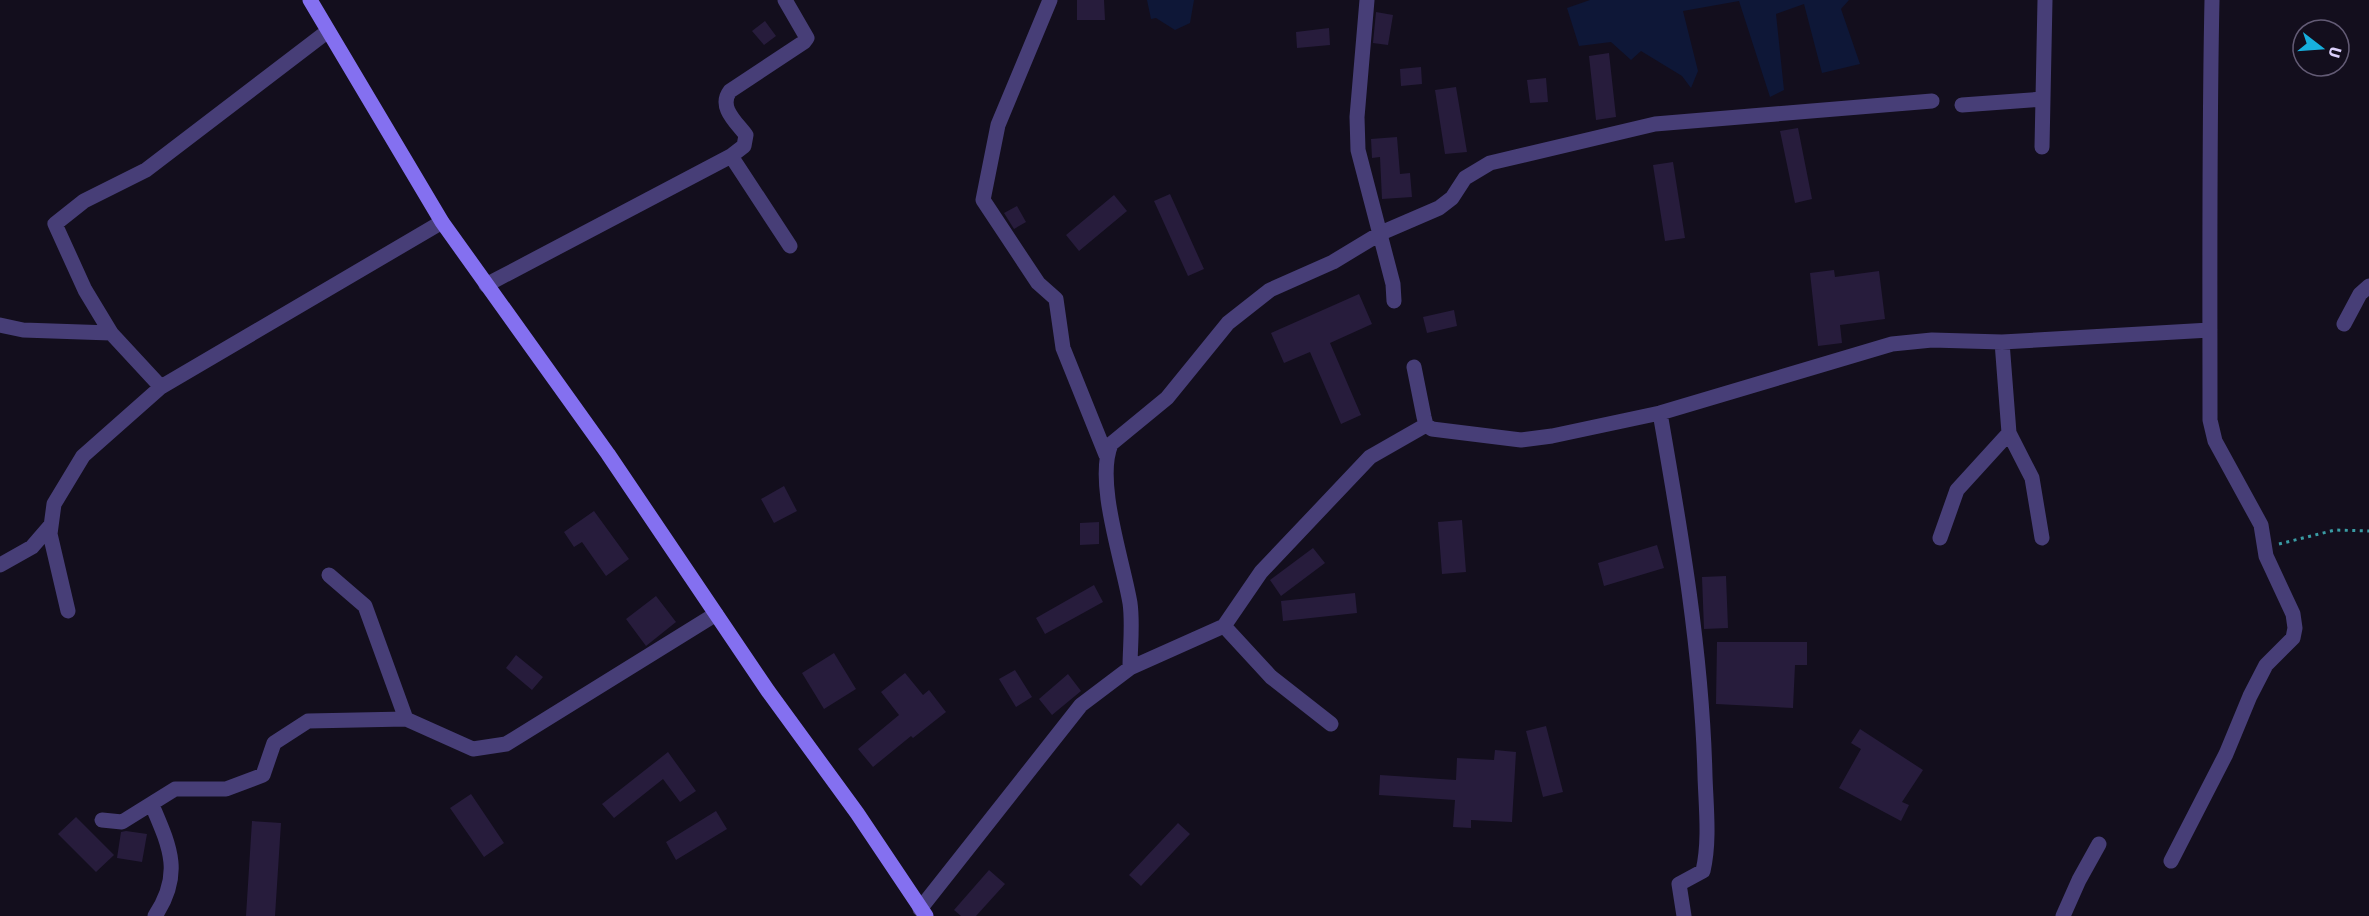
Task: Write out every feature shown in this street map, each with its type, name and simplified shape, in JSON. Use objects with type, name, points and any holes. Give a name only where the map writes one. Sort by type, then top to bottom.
[{"type":"street","points":[[310,0],[442,222],[608,454],[716,614],[857,813],[923,913],[1081,705],[1130,668],[1224,626],[1261,572],[1370,457],[1426,424]]},
{"type":"street","points":[[486,285],[731,156],[744,146],[747,138],[726,107],[726,97],[730,91],[804,42],[807,35],[788,4],[804,0]]},
{"type":"street","points":[[1050,0],[998,125],[983,200],[1038,283],[1056,299],[1063,348],[1106,455]]},
{"type":"street","points":[[1367,0],[1357,117],[1358,150],[1381,232],[1393,284],[1394,301]]},
{"type":"street","points":[[2042,147],[2045,0]]},
{"type":"street","points":[[2172,861],[2226,754],[2250,696],[2266,665],[2293,638],[2295,628],[2293,614],[2272,574],[2258,517],[2212,431],[2209,170],[2212,0]]},
{"type":"street","points":[[161,387],[111,333],[85,290],[55,224],[84,201],[146,170],[328,31]]},
{"type":"street","points":[[1962,105],[2043,99]]},
{"type":"street","points":[[1130,668],[1130,605],[1105,471],[1106,455],[1111,444],[1167,398],[1237,317],[1270,290],[1333,262],[1381,232],[1438,207],[1452,198],[1466,178],[1476,170],[1501,160],[1655,124],[1932,101]]},
{"type":"street","points":[[731,156],[790,246]]},
{"type":"street","points":[[68,610],[50,534],[54,504],[83,456],[161,387],[442,222]]},
{"type":"street","points":[[2344,324],[2360,294],[2369,286]]},
{"type":"street","points":[[0,325],[23,330],[111,333]]},
{"type":"street","points":[[1414,367],[1426,424],[1432,429],[1521,440],[1552,436],[1660,412],[1892,344],[1932,340],[2002,342],[2210,330]]},
{"type":"street","points":[[2002,342],[2009,433],[2032,478],[2042,538]]},
{"type":"street","points":[[1660,412],[1688,574],[1704,730],[1706,850],[1702,871],[1679,884],[1684,916]]},
{"type":"street","points":[[1940,538],[1957,490],[2009,433]]},
{"type":"street","points":[[0,565],[32,547],[51,525]]},
{"type":"street","points":[[329,574],[365,606],[406,719]]},
{"type":"street","points":[[102,820],[122,822],[175,789],[226,789],[263,775],[274,743],[308,721],[406,719],[473,749],[506,744],[716,614]]},
{"type":"street","points":[[1224,626],[1271,677],[1331,724]]},
{"type":"street","points":[[152,805],[171,851],[167,897],[155,916]]},
{"type":"street","points":[[2063,916],[2099,844]]},
{"type":"path","points":[[2264,548],[2335,531],[2369,531]]},
{"type":"water","points":[[1147,0],[1194,0],[1190,23],[1175,30],[1156,18],[1151,19]]},
{"type":"water","points":[[1590,0],[1849,0],[1841,9],[1860,64],[1822,73],[1804,4],[1776,14],[1784,90],[1770,97],[1739,1],[1683,11],[1698,71],[1691,88],[1682,76],[1641,51],[1631,60],[1611,42],[1579,46],[1567,8]]},
{"type":"building","points":[[1077,0],[1104,0],[1105,20],[1077,20]]},
{"type":"building","points":[[1376,12],[1393,15],[1388,45],[1373,43]]},
{"type":"building","points":[[765,21],[776,36],[764,45],[752,31]]},
{"type":"building","points":[[1329,28],[1330,45],[1297,48],[1296,32]]},
{"type":"building","points":[[1609,53],[1616,117],[1596,120],[1589,56]]},
{"type":"building","points":[[1421,67],[1422,84],[1401,86],[1400,69]]},
{"type":"building","points":[[1546,78],[1548,102],[1530,103],[1527,80]]},
{"type":"building","points":[[1456,87],[1467,152],[1445,154],[1435,90]]},
{"type":"building","points":[[1798,128],[1812,199],[1795,203],[1780,131]]},
{"type":"building","points":[[1397,137],[1400,174],[1410,173],[1412,197],[1382,199],[1380,157],[1372,158],[1371,139]]},
{"type":"building","points":[[1673,162],[1685,238],[1665,241],[1653,165]]},
{"type":"building","points":[[1170,194],[1204,269],[1188,276],[1154,201]]},
{"type":"building","points":[[1114,195],[1127,211],[1079,251],[1066,235]]},
{"type":"building","points":[[1017,206],[1026,222],[1014,229],[1004,213]]},
{"type":"building","points":[[1834,270],[1835,277],[1879,271],[1885,319],[1840,325],[1842,343],[1818,346],[1810,273]]},
{"type":"building","points":[[1359,294],[1372,324],[1330,343],[1361,415],[1341,424],[1310,352],[1284,363],[1271,333]]},
{"type":"building","points":[[1454,310],[1457,326],[1427,333],[1423,317]]},
{"type":"building","points":[[784,486],[797,511],[774,523],[761,499]]},
{"type":"building","points":[[594,511],[629,559],[606,576],[582,542],[574,547],[564,532]]},
{"type":"building","points":[[1462,520],[1466,572],[1442,574],[1438,522]]},
{"type":"building","points":[[1099,522],[1099,544],[1080,545],[1080,523]]},
{"type":"building","points":[[1657,545],[1664,568],[1604,586],[1598,563]]},
{"type":"building","points":[[1313,548],[1325,563],[1281,596],[1270,580]]},
{"type":"building","points":[[1726,576],[1728,628],[1704,629],[1702,577]]},
{"type":"building","points":[[1094,585],[1103,602],[1045,634],[1036,618]]},
{"type":"building","points":[[1355,593],[1357,613],[1283,621],[1281,601]]},
{"type":"building","points":[[656,596],[676,622],[646,646],[626,619]]},
{"type":"building","points":[[1717,642],[1807,642],[1807,665],[1795,665],[1793,708],[1716,704]]},
{"type":"building","points":[[834,653],[856,689],[824,709],[802,673]]},
{"type":"building","points":[[516,655],[543,677],[532,690],[506,668]]},
{"type":"building","points":[[1015,670],[1032,697],[1016,707],[999,679]]},
{"type":"building","points":[[905,673],[923,695],[929,690],[946,712],[913,738],[911,736],[873,767],[858,749],[899,715],[881,692]]},
{"type":"building","points":[[1068,674],[1081,691],[1052,715],[1039,699]]},
{"type":"building","points":[[1546,726],[1563,792],[1543,797],[1526,731]]},
{"type":"building","points":[[1860,729],[1923,770],[1902,802],[1909,805],[1901,821],[1839,788],[1861,749],[1851,743]]},
{"type":"building","points":[[1495,750],[1516,752],[1512,822],[1471,820],[1471,828],[1453,827],[1455,800],[1379,795],[1380,775],[1456,780],[1457,758],[1494,760]]},
{"type":"building","points":[[668,752],[696,791],[680,802],[663,779],[614,818],[602,804]]},
{"type":"building","points":[[471,794],[504,843],[484,857],[450,808]]},
{"type":"building","points":[[716,811],[727,829],[676,860],[666,842]]},
{"type":"building","points":[[76,817],[114,855],[96,872],[58,834]]},
{"type":"building","points":[[252,821],[281,823],[275,916],[246,916]]},
{"type":"building","points":[[1178,823],[1190,834],[1141,886],[1129,875]]},
{"type":"building","points":[[121,832],[147,834],[142,862],[117,858]]},
{"type":"building","points":[[989,870],[1005,884],[976,916],[961,916],[954,910]]}]
